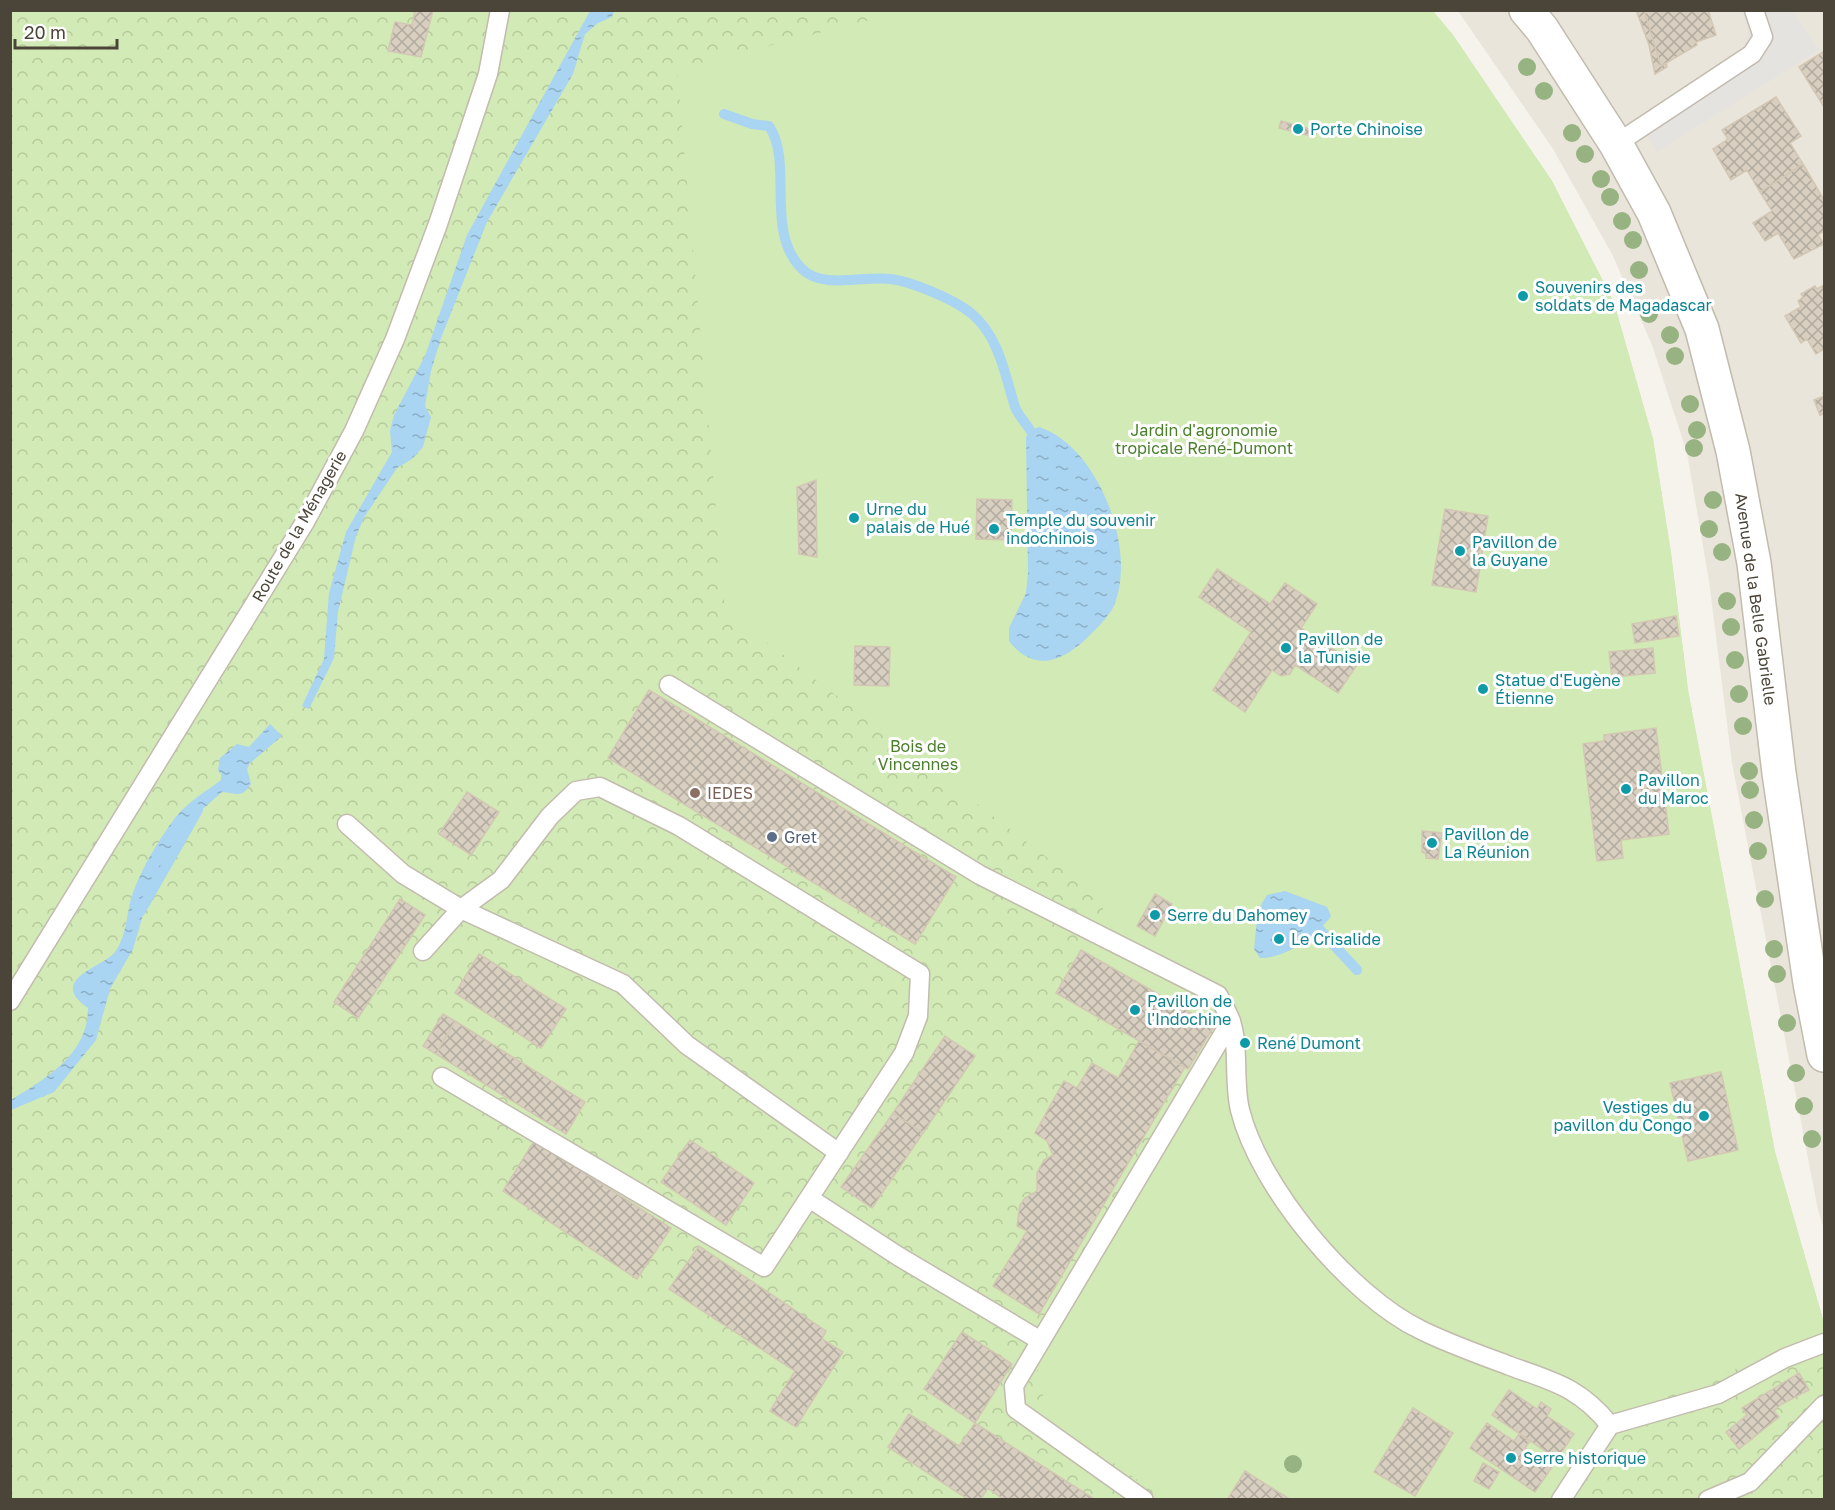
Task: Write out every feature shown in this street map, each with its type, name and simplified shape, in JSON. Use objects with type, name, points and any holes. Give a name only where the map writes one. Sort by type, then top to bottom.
[{"type":"street","name":"Avenue de la Belle Gabrielle","points":[[1526,10],[1542,29],[1616,144],[1654,213],[1702,329],[1733,451],[1754,563],[1779,773],[1810,983],[1824,1055]]},
{"type":"lane","name":"Route de la Ménagerie","points":[[10,1001],[305,522],[354,431],[395,339],[438,224],[488,74],[500,10]]},
{"type":"lane","points":[[1616,144],[1752,54],[1762,37],[1754,10]]},
{"type":"lane","points":[[669,686],[980,875],[1218,995],[1231,1021],[1239,1109],[1255,1154],[1285,1203],[1324,1251],[1383,1306],[1420,1330],[1510,1366],[1556,1381],[1589,1402],[1610,1425]]},
{"type":"lane","points":[[423,951],[461,909],[501,880],[550,816],[576,791],[600,787],[679,826],[920,974],[918,1016],[904,1053],[764,1267],[442,1077]]},
{"type":"lane","points":[[347,824],[403,874],[461,909],[623,984],[687,1045],[839,1153]]},
{"type":"lane","points":[[1144,1500],[1016,1409],[1014,1386],[1231,1021]]},
{"type":"lane","points":[[809,1198],[898,1256],[1041,1341]]},
{"type":"lane","points":[[1561,1500],[1610,1425],[1718,1394],[1785,1358],[1824,1343]]},
{"type":"lane","points":[[1708,1500],[1748,1491],[1824,1405]]},
{"type":"shaded area","points":[[1458,11],[1824,11],[1824,1229],[1818,1210],[1732,763],[1709,581],[1687,453],[1652,345],[1612,254],[1553,149]]},
{"type":"shaded area","points":[[1741,11],[1793,11],[1819,50],[1657,152],[1638,120],[1745,48],[1748,31]]},
{"type":"green space","name":"Bois de Vincennes","points":[[10,11],[1433,11],[1453,35],[1552,181],[1614,303],[1653,439],[1671,553],[1688,690],[1775,1152],[1824,1323],[1824,1499],[11,1499]]},
{"type":"green space","name":"Jardin d'agronomie tropicale René-Dumont","points":[[905,11],[1433,11],[1453,35],[1552,181],[1614,303],[1653,439],[1671,553],[1688,690],[1775,1152],[1824,1323],[1824,1333],[1600,1424],[1543,1499],[1164,1499],[1052,1419],[1036,1377],[1047,1343],[1216,1068],[1214,1027],[1081,950],[1106,903],[725,610],[677,69]]},
{"type":"water","points":[[590,11],[614,11],[612,17],[598,23],[585,34],[573,74],[487,222],[441,338],[431,371],[425,406],[431,417],[423,447],[412,459],[397,468],[365,516],[356,536],[338,612],[334,658],[309,709],[302,706],[324,659],[329,593],[346,532],[392,452],[390,431],[394,415],[425,356],[467,235]]},
{"type":"water","points":[[1039,427],[1060,438],[1078,454],[1094,475],[1115,526],[1120,552],[1121,577],[1116,600],[1099,626],[1072,650],[1051,660],[1041,661],[1019,652],[1009,641],[1009,628],[1026,593],[1028,573],[1026,437],[1030,430]]},
{"type":"water","points":[[270,724],[282,736],[250,763],[247,769],[251,784],[241,793],[222,792],[187,823],[152,884],[133,949],[110,989],[96,1040],[54,1092],[11,1110],[11,1100],[51,1074],[73,1052],[81,1039],[88,1008],[77,998],[73,989],[75,981],[115,952],[125,930],[131,897],[138,880],[168,828],[181,811],[221,780],[218,770],[220,758],[237,744],[249,747]]},
{"type":"water","points":[[1285,891],[1327,907],[1331,916],[1318,931],[1290,950],[1280,955],[1260,958],[1254,949],[1258,910],[1267,895]]},
{"type":"building","points":[[415,10],[433,10],[421,57],[388,51],[395,22],[412,25]]},
{"type":"building","points":[[1636,10],[1644,10],[1661,66],[1666,63],[1667,67],[1655,74],[1649,45]]},
{"type":"building","points":[[1644,10],[1708,10],[1716,35],[1696,42],[1697,45],[1661,66]]},
{"type":"building","points":[[1823,52],[1824,55],[1824,107],[1799,67]]},
{"type":"building","points":[[1776,97],[1801,136],[1790,143],[1803,164],[1760,192],[1747,170],[1731,180],[1713,149],[1728,139],[1722,130]]},
{"type":"building","name":"Porte Chinoise","points":[[1281,121],[1317,131],[1315,137],[1279,128]]},
{"type":"building","points":[[1803,164],[1824,200],[1824,231],[1818,235],[1824,244],[1794,259],[1778,233],[1765,241],[1753,223],[1772,211],[1760,192]]},
{"type":"building","points":[[1824,285],[1824,349],[1816,354],[1807,339],[1801,343],[1785,316],[1801,307],[1798,301],[1803,297],[1801,294],[1815,286],[1817,289]]},
{"type":"building","points":[[1824,396],[1824,414],[1820,415],[1814,400]]},
{"type":"building","points":[[816,480],[817,557],[799,554],[797,487]]},
{"type":"building","name":"Temple du souvenir indochinois","points":[[977,499],[1012,500],[1011,540],[976,539]]},
{"type":"building","name":"Pavillon de la Guyane","points":[[1445,509],[1488,516],[1476,592],[1432,585]]},
{"type":"building","name":"Pavillon de la Tunisie","points":[[1217,569],[1270,604],[1285,583],[1317,604],[1301,628],[1357,665],[1338,693],[1295,665],[1290,674],[1281,676],[1272,670],[1245,712],[1213,690],[1251,632],[1199,597]]},
{"type":"building","points":[[1676,616],[1679,636],[1635,643],[1632,624]]},
{"type":"building","points":[[855,646],[890,647],[889,686],[854,685]]},
{"type":"building","points":[[1653,648],[1655,673],[1612,677],[1609,652]]},
{"type":"building","points":[[649,690],[956,877],[915,944],[608,758]]},
{"type":"building","name":"Pavillon du Maroc","points":[[1656,728],[1669,834],[1621,840],[1623,858],[1597,861],[1583,744],[1604,741],[1604,735]]},
{"type":"building","points":[[467,792],[499,812],[471,855],[439,834]]},
{"type":"building","name":"Pavillon de La Réunion","points":[[1422,831],[1442,833],[1438,859],[1426,858],[1426,854],[1422,852]]},
{"type":"building","name":"Serre du Dahomey","points":[[1155,894],[1172,904],[1155,936],[1137,926]]},
{"type":"building","points":[[400,899],[425,915],[358,1018],[334,1002]]},
{"type":"building","name":"Pavillon de l'Indochine","points":[[1081,950],[1214,1026],[1188,1069],[1056,993]]},
{"type":"building","points":[[479,954],[566,1009],[541,1048],[455,993]]},
{"type":"building","points":[[443,1014],[455,1021],[436,1054],[423,1046]]},
{"type":"building","points":[[455,1021],[585,1102],[566,1134],[436,1054]]},
{"type":"building","points":[[945,1036],[975,1056],[923,1133],[893,1113]]},
{"type":"building","points":[[1139,1041],[1185,1067],[1039,1314],[993,1286],[1027,1231],[1017,1226],[1020,1205],[1025,1198],[1037,1191],[1037,1173],[1044,1160],[1053,1155],[1047,1141],[1035,1133],[1064,1081],[1077,1088],[1092,1063],[1118,1078]]},
{"type":"building","name":"Vestiges du pavillon du Congo","points":[[1721,1072],[1738,1150],[1688,1161],[1670,1083]]},
{"type":"building","points":[[893,1113],[923,1133],[872,1208],[841,1187]]},
{"type":"building","points":[[690,1140],[754,1183],[726,1225],[661,1182]]},
{"type":"building","points":[[534,1141],[671,1228],[637,1279],[503,1191]]},
{"type":"building","points":[[699,1246],[826,1331],[822,1339],[843,1352],[796,1427],[770,1411],[795,1371],[669,1289]]},
{"type":"building","points":[[962,1332],[1012,1364],[975,1423],[924,1389]]},
{"type":"building","points":[[1799,1373],[1809,1390],[1780,1405],[1774,1411],[1779,1417],[1739,1449],[1726,1432],[1747,1415],[1742,1408]]},
{"type":"building","name":"Serre historique","points":[[1509,1390],[1537,1409],[1541,1402],[1551,1409],[1547,1416],[1574,1434],[1557,1459],[1492,1415]]},
{"type":"building","points":[[1413,1408],[1453,1433],[1415,1496],[1374,1472]]},
{"type":"building","points":[[909,1414],[959,1446],[975,1423],[1096,1500],[1004,1500],[988,1488],[980,1500],[969,1500],[888,1447]]},
{"type":"building","name":"Serre historique","points":[[1487,1423],[1514,1441],[1519,1434],[1530,1441],[1525,1448],[1552,1467],[1535,1492],[1470,1448]]},
{"type":"building","points":[[1483,1463],[1499,1472],[1489,1489],[1474,1481]]},
{"type":"building","points":[[1245,1471],[1291,1500],[1227,1500]]},
{"type":"waterway","points":[[724,114],[752,124],[769,126],[776,141],[779,159],[784,236],[791,253],[802,269],[821,279],[881,278],[900,281],[944,297],[971,313],[981,322],[995,344],[1015,407],[1030,430]]},
{"type":"waterway","points":[[140,912],[198,810]]},
{"type":"waterway","points":[[1319,929],[1357,970]]},
{"type":"place","name":"Porte Chinoise","points":[[1298,129]]},
{"type":"place","name":"Souvenirs des soldats de Magadascar","points":[[1523,296]]},
{"type":"place","name":"Urne du palais de Hué","points":[[854,518]]},
{"type":"place","name":"Temple du souvenir indochinois","points":[[994,529]]},
{"type":"place","name":"Pavillon de la Guyane","points":[[1460,551]]},
{"type":"place","name":"Pavillon de la Tunisie","points":[[1286,648]]},
{"type":"place","name":"Statue d'Eugène Étienne","points":[[1483,689]]},
{"type":"place","name":"Pavillon du Maroc","points":[[1626,789]]},
{"type":"place","name":"IEDES","points":[[695,793]]},
{"type":"place","name":"Gret","points":[[772,837]]},
{"type":"place","name":"Pavillon de La Réunion","points":[[1432,843]]},
{"type":"place","name":"Serre du Dahomey","points":[[1155,915]]},
{"type":"place","name":"Le Crisalide","points":[[1279,939]]},
{"type":"place","name":"Pavillon de l'Indochine","points":[[1135,1010]]},
{"type":"place","name":"René Dumont","points":[[1245,1043]]},
{"type":"place","name":"Vestiges du pavillon du Congo","points":[[1704,1116]]},
{"type":"place","name":"Serre historique","points":[[1511,1458]]}]
